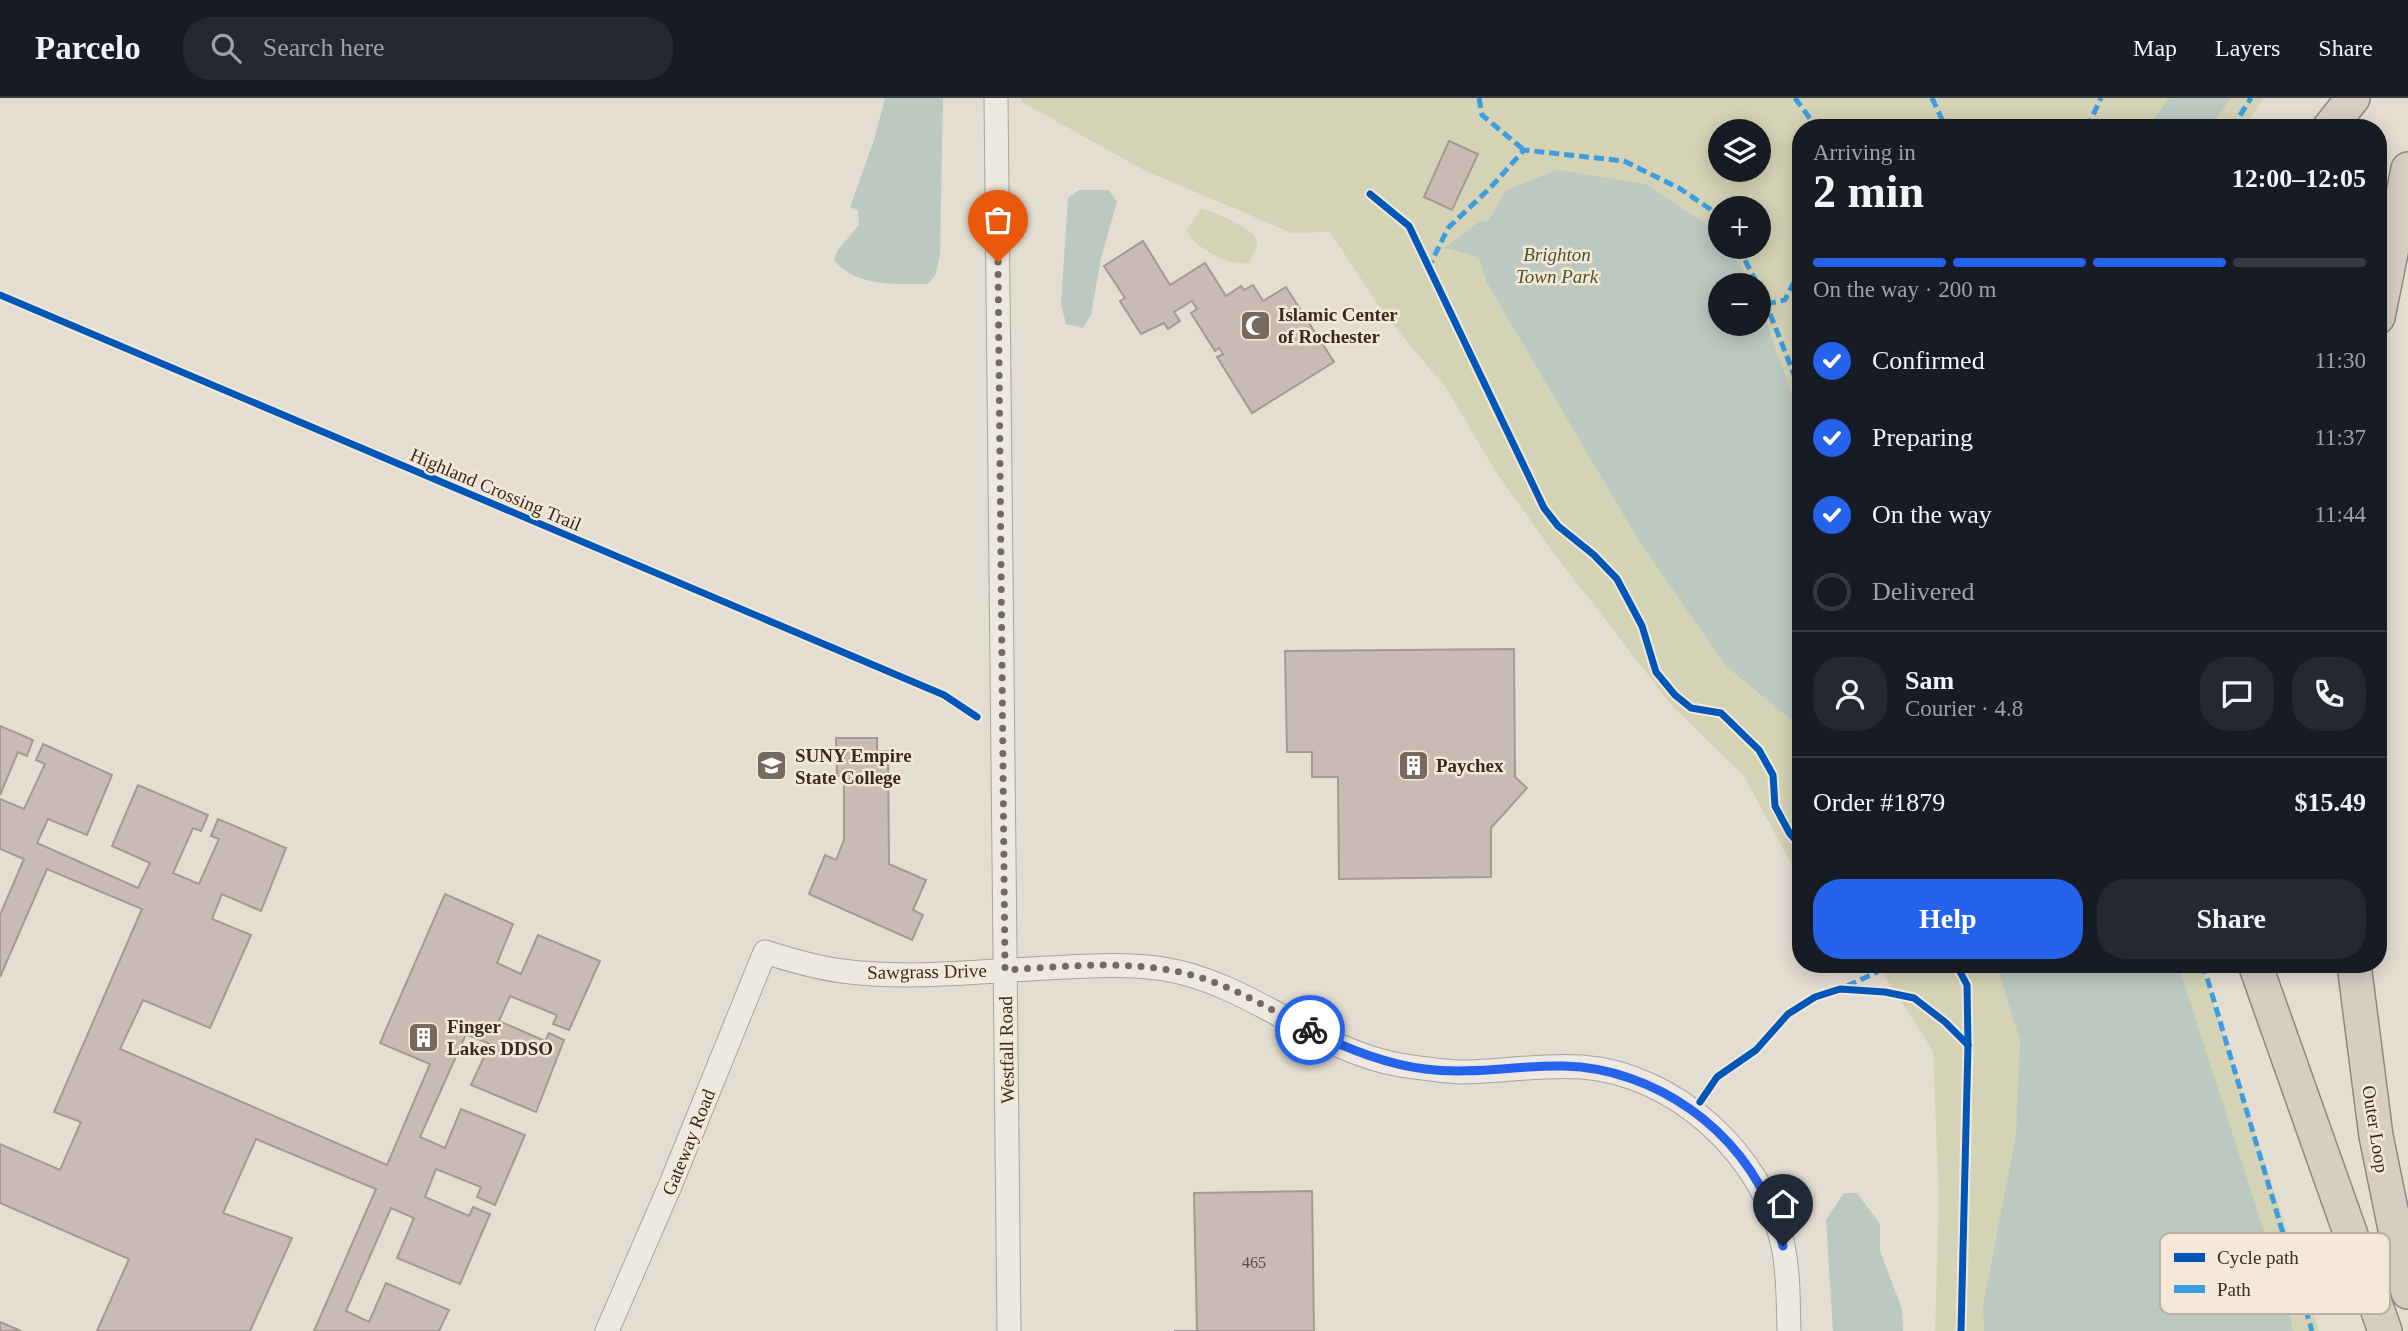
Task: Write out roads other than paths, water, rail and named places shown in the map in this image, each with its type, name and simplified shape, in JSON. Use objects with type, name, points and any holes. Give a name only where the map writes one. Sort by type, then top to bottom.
[{"type":"highway","points":[[2387,273],[2408,169]]},
{"type":"highway","points":[[2258,973],[2350,1233]]},
{"type":"highway","name":"Outer Loop","points":[[2355,973],[2378,1148],[2408,1292]]},
{"type":"highway","points":[[2379,1314],[2385,1331]]},
{"type":"street","name":"Westfall Road","points":[[996,98],[1009,1331]]},
{"type":"street","name":"Sawgrass Drive","points":[[765,952],[842,971],[908,975],[1091,965],[1170,970],[1213,982],[1329,1040],[1395,1064],[1460,1072],[1586,1067],[1643,1082],[1669,1095],[1716,1130],[1756,1182],[1773,1214],[1783,1246],[1789,1331]]},
{"type":"street","name":"Gateway Road","points":[[607,1331],[670,1186],[765,952]]},
{"type":"place","name":"Islamic Center of Rochester","points":[[1255,325]]},
{"type":"place","name":"Paychex","points":[[1413,765]]},
{"type":"place","name":"SUNY Empire State College","points":[[772,766]]},
{"type":"place","name":"Finger Lakes DDSO","points":[[424,1037]]},
{"type":"park label","name":"Brighton Town Park","points":[[1557,265]]}]
